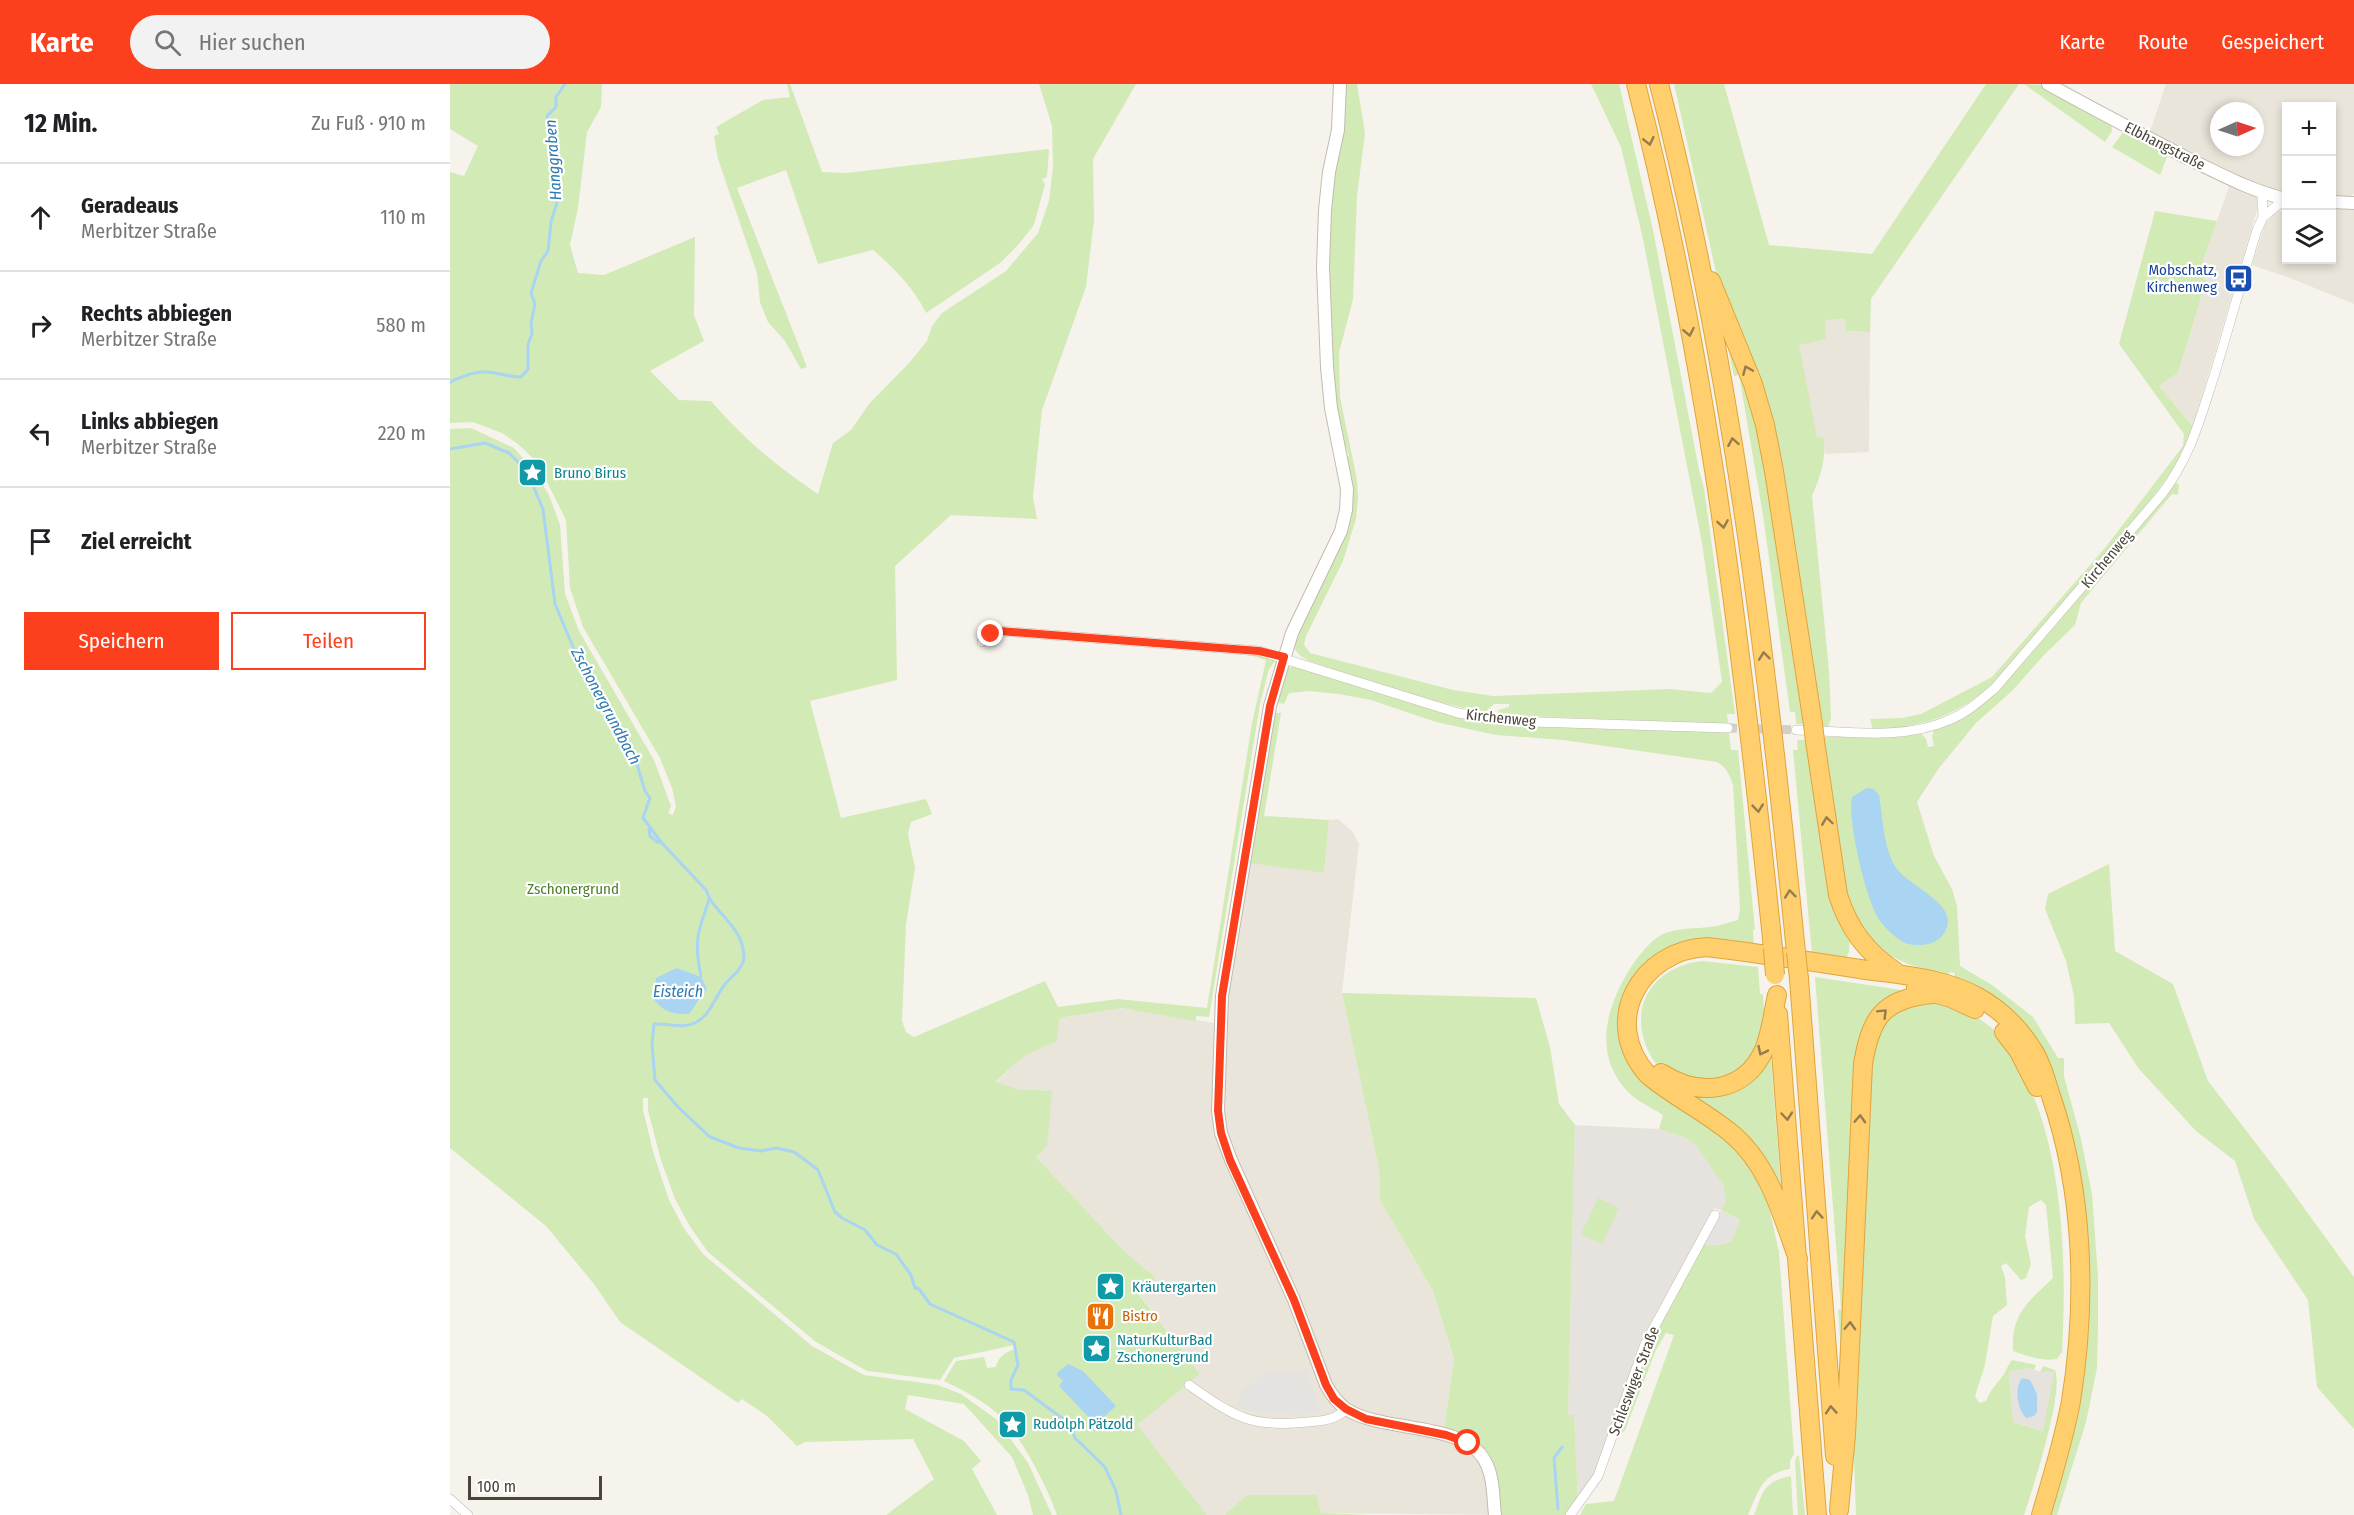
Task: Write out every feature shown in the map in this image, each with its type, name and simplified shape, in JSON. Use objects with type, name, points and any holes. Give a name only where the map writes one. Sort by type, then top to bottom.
[{"type":"highway","points":[[1636,84],[1668,225],[1713,461],[1749,714],[1777,995],[1817,1515]]},
{"type":"highway","points":[[1659,84],[1695,242],[1734,447],[1761,627],[1799,979],[1839,1512]]},
{"type":"highway","points":[[1695,242],[1753,384],[1765,425],[1774,471],[1808,732],[1838,895],[1846,918],[1871,953],[1900,975]]},
{"type":"highway","points":[[1798,1259],[1777,1201],[1752,1154],[1731,1133],[1648,1075],[1637,1060],[1629,1037],[1629,1012],[1636,988],[1646,973],[1661,960],[1688,949],[1707,947],[1900,975],[1951,985],[1979,997],[1999,1011],[2019,1030],[2034,1051],[2059,1118],[2074,1185],[2080,1270],[2071,1401],[2041,1515]]},
{"type":"highway","points":[[1777,995],[1763,1050],[1749,1071],[1735,1081],[1704,1089],[1676,1083],[1659,1072],[1644,1050],[1638,1019],[1644,994],[1653,980],[1665,970],[1690,959],[1716,957],[1911,987],[1968,1005],[2000,1028],[2018,1050],[2035,1083],[2051,1126],[2064,1186],[2070,1267],[2065,1367],[2054,1435],[2031,1515]]},
{"type":"highway","points":[[1839,1512],[1846,1435],[1863,1064],[1867,1038],[1883,1010],[1897,1001],[1934,993]]},
{"type":"street","points":[[1340,84],[1338,130],[1325,210],[1323,267],[1327,367],[1331,408],[1347,489],[1346,510],[1341,531],[1292,633],[1270,706],[1222,996],[1218,1111],[1221,1133],[1230,1160],[1288,1284],[1326,1385],[1334,1399],[1346,1409],[1366,1419],[1446,1435],[1468,1443],[1480,1452],[1486,1463],[1490,1474],[1495,1515]]},
{"type":"street","name":"Elbhangstraße","points":[[2048,84],[2225,177],[2282,198]]},
{"type":"street","name":"Kirchenweg","points":[[1808,732],[1873,734],[1903,732],[1926,728],[1950,720],[1974,706],[1995,688],[2162,494],[2180,468],[2197,427],[2230,325],[2257,230],[2263,217],[2262,192]]},
{"type":"street","name":"Kirchenweg","points":[[2263,217],[2282,202]]},
{"type":"street","points":[[2336,202],[2354,203]]},
{"type":"street","name":"Kirchenweg","points":[[982,642],[991,634],[1000,631],[1259,651],[1458,713],[1504,721],[1728,728]]},
{"type":"street","name":"Schleswiger Straße","points":[[1570,1515],[1598,1476],[1646,1344],[1715,1215]]},
{"type":"street","points":[[1189,1384],[1227,1412],[1257,1423],[1282,1425],[1316,1421],[1339,1417],[1346,1409]]},
{"type":"street","points":[[451,1501],[468,1515]]},
{"type":"shaded area","points":[[2166,84],[2354,84],[2354,194],[2349,197],[2336,196],[2336,102],[2282,102],[2282,191],[2244,179],[2149,134]]},
{"type":"shaded area","points":[[2230,184],[2256,196],[2258,207],[2193,427],[2159,386],[2178,373],[2206,281],[2200,269]]},
{"type":"shaded area","points":[[2336,208],[2354,209],[2354,304],[2252,265],[2265,224],[2274,214],[2282,210],[2282,264],[2336,264]]},
{"type":"shaded area","points":[[1845,319],[1846,331],[1870,332],[1869,452],[1825,454],[1824,438],[1817,438],[1798,344],[1826,338],[1824,320]]},
{"type":"shaded area","points":[[1338,819],[1352,831],[1359,844],[1342,993],[1380,1174],[1380,1200],[1433,1291],[1454,1359],[1444,1429],[1482,1444],[1490,1455],[1497,1478],[1501,1515],[1321,1513],[1317,1495],[1247,1495],[1224,1515],[1207,1515],[1136,1425],[1200,1374],[1137,1291],[1156,1278],[1124,1251],[1035,1156],[1049,1115],[1052,1091],[1017,1089],[996,1083],[1014,1063],[1031,1051],[1055,1042],[1060,1018],[1121,1008],[1215,1023],[1215,1027],[1224,1028],[1248,862],[1324,873],[1329,820]]},
{"type":"shaded area","points":[[1575,1125],[1659,1129],[1686,1138],[1696,1146],[1724,1186],[1726,1193],[1726,1202],[1721,1210],[1714,1208],[1640,1342],[1596,1475],[1578,1499],[1574,1416],[1568,1415]]},
{"type":"shaded area","points":[[1721,1210],[1740,1221],[1731,1242],[1718,1245],[1703,1244]]},
{"type":"shaded area","points":[[2030,1368],[2043,1373],[2046,1371],[2054,1373],[2044,1431],[2013,1422],[2009,1372]]},
{"type":"shaded area","points":[[1305,1369],[1321,1410],[1314,1414],[1296,1415],[1247,1411],[1236,1406],[1244,1389],[1265,1373]]},
{"type":"green space","name":"Zschonergrund","points":[[450,84],[602,84],[601,107],[587,132],[578,208],[570,245],[578,273],[604,275],[695,237],[694,315],[704,341],[650,371],[679,400],[711,401],[761,451],[818,494],[833,443],[851,430],[869,404],[909,363],[927,341],[932,326],[942,313],[1006,271],[1038,233],[1049,201],[1053,167],[1052,126],[1039,84],[1136,84],[1093,159],[1094,220],[1086,287],[1042,410],[1033,497],[1037,519],[951,515],[895,566],[897,680],[810,701],[841,818],[926,799],[932,814],[911,822],[908,834],[915,868],[906,924],[902,1021],[906,1032],[914,1037],[1045,981],[1058,1007],[1118,999],[1207,1008],[1252,723],[1266,660],[1224,652],[1258,652],[1275,661],[1269,669],[1260,704],[1209,1017],[1196,1016],[1196,1021],[1121,1008],[1060,1018],[1056,1042],[1023,1057],[996,1082],[1017,1089],[1052,1091],[1047,1146],[1036,1157],[1124,1251],[1156,1278],[1137,1292],[1200,1374],[1137,1425],[1207,1515],[1057,1515],[1032,1462],[1007,1424],[980,1400],[944,1381],[956,1361],[984,1357],[987,1368],[996,1367],[1002,1355],[1015,1349],[1014,1345],[954,1358],[940,1380],[867,1371],[816,1342],[708,1252],[689,1225],[675,1199],[660,1157],[648,1110],[648,1098],[643,1098],[643,1110],[654,1155],[669,1200],[683,1227],[703,1254],[812,1346],[864,1375],[938,1385],[961,1394],[996,1419],[1028,1463],[1052,1515],[1033,1515],[1028,1495],[1012,1457],[964,1404],[908,1395],[905,1409],[964,1441],[981,1461],[972,1469],[997,1515],[886,1515],[934,1479],[913,1439],[805,1442],[797,1446],[767,1416],[742,1399],[738,1403],[620,1322],[594,1284],[546,1226],[450,1148],[450,429],[471,428],[514,448],[531,467],[549,495],[560,525],[565,594],[579,631],[654,760],[671,806],[668,813],[673,815],[676,806],[672,788],[660,758],[583,627],[570,588],[566,520],[537,462],[502,433],[473,422],[450,423],[450,172],[464,176],[478,146],[450,129]],"holes":[[[677,968],[707,989],[697,1004]]]},
{"type":"green space","points":[[787,84],[790,84],[822,172],[847,173],[1048,149],[1049,151],[1047,177],[1042,179],[1045,184],[1034,225],[1000,263],[926,313],[903,279],[873,250],[818,264],[786,170],[737,188],[807,367],[801,369],[785,341],[768,322],[760,302],[757,273],[718,159],[714,136],[719,134],[716,127],[763,100],[790,97]]},
{"type":"green space","points":[[1343,84],[1357,84],[1365,133],[1357,196],[1353,299],[1339,353],[1340,397],[1357,480],[1358,499],[1356,519],[1343,561],[1306,636],[1304,645],[1310,653],[1453,690],[1493,696],[1669,689],[1711,693],[1722,682],[1702,543],[1643,239],[1621,147],[1591,84],[1619,84],[1653,230],[1704,488],[1735,714],[1727,714],[1728,724],[1499,715],[1498,710],[1509,707],[1509,704],[1494,704],[1485,712],[1463,708],[1396,690],[1309,661],[1296,651],[1294,641],[1343,535],[1345,459],[1349,456],[1346,446],[1342,446],[1335,406],[1328,269],[1329,209]]},
{"type":"green space","points":[[1674,84],[1724,84],[1769,245],[1872,254],[1986,84],[2019,84],[1871,299],[1870,332],[1846,331],[1845,319],[1825,320],[1826,339],[1799,345],[1817,437],[1824,438],[1822,467],[1812,496],[1829,671],[1831,719],[1828,727],[1821,726],[1781,473],[1720,290]]},
{"type":"green space","points":[[2024,84],[2042,85],[2111,122],[2112,131],[2105,142]]},
{"type":"green space","points":[[2125,130],[2169,152],[2160,175],[2112,147]]},
{"type":"green space","points":[[2155,211],[2217,221],[2200,269],[2206,281],[2178,373],[2159,386],[2193,427],[2173,469],[2077,589],[1994,684],[1966,704],[1938,718],[1908,726],[1873,730],[1870,719],[1902,718],[1921,714],[1992,677],[2105,548],[2183,446],[2184,434],[2119,344]]},
{"type":"green space","points":[[1728,348],[1730,348],[1750,398],[1760,436],[1805,724],[1796,724],[1795,712],[1790,712],[1763,515],[1739,375],[1734,376]]},
{"type":"green space","points":[[2179,484],[2178,495],[2172,494],[2081,603],[2075,625],[2013,690],[1976,723],[1939,768],[1917,802],[1934,856],[1952,889],[1957,906],[1960,966],[1992,985],[2033,1017],[2058,1058],[2064,1058],[2064,1076],[2081,1139],[2092,1194],[2098,1277],[2097,1368],[2086,1422],[2057,1515],[2045,1515],[2085,1305],[2047,1062],[1954,978],[1955,973],[1950,972],[1948,976],[1908,964],[1891,956],[1860,926],[1846,894],[1822,737],[1906,736],[1921,733],[1928,747],[1934,746],[1932,737],[1934,730],[1971,710],[2018,668],[2172,486]]},
{"type":"green space","points":[[1297,665],[1419,706],[1480,722],[1729,733],[1731,750],[1738,750],[1755,930],[1753,930],[1754,949],[1652,961],[1623,1049],[1636,1073],[1651,1089],[1714,1128],[1743,1157],[1767,1198],[1779,1252],[1794,1454],[1790,1461],[1790,1469],[1773,1475],[1762,1485],[1748,1515],[1580,1515],[1586,1504],[1614,1501],[1674,1335],[1666,1333],[1656,1350],[1625,1430],[1622,1433],[1617,1432],[1647,1348],[1703,1244],[1718,1245],[1740,1220],[1721,1210],[1726,1202],[1724,1186],[1696,1146],[1686,1138],[1659,1129],[1663,1115],[1628,1092],[1618,1079],[1611,1065],[1606,1036],[1612,1006],[1618,991],[1632,966],[1651,943],[1661,935],[1674,931],[1714,926],[1738,920],[1740,908],[1733,785],[1729,774],[1717,762],[1563,740],[1496,735],[1436,722],[1371,700],[1339,694],[1309,691],[1289,693],[1284,704],[1276,702],[1286,669]]},
{"type":"green space","points":[[1274,713],[1281,713],[1264,816],[1329,820],[1324,873],[1250,863]]},
{"type":"green space","points":[[1797,740],[1807,740],[1850,937],[1846,959],[1812,954],[1793,750],[1798,750]]},
{"type":"green space","points":[[2109,864],[2115,951],[2173,984],[2208,1081],[2354,1277],[2354,1429],[2317,1387],[2308,1300],[2254,1219],[2235,1161],[2196,1131],[2139,1069],[2109,1023],[2075,1024],[2074,996],[2066,961],[2045,909],[2048,894]]},
{"type":"green space","points":[[1702,961],[1758,967],[1760,994],[1763,994],[1765,1028],[1747,1067],[1713,1084],[1674,1075],[1660,1068],[1648,1050],[1641,1027],[1645,999],[1652,987],[1673,970]]},
{"type":"green space","points":[[1815,977],[1908,991],[1874,1015],[1843,1380],[1838,1310],[1841,1309]]},
{"type":"green space","points":[[1342,993],[1536,998],[1550,1047],[1559,1104],[1575,1125],[1568,1415],[1574,1415],[1578,1499],[1566,1515],[1501,1515],[1498,1481],[1492,1458],[1475,1442],[1444,1429],[1454,1359],[1433,1291],[1380,1200],[1380,1174]]},
{"type":"green space","points":[[1925,999],[1971,1014],[2000,1036],[2029,1085],[2042,1120],[2052,1158],[2062,1238],[2064,1278],[2062,1352],[2057,1359],[2046,1360],[2013,1351],[2013,1338],[2018,1318],[2029,1302],[2053,1278],[2046,1205],[2041,1200],[2029,1207],[2025,1236],[2031,1264],[2026,1278],[2021,1280],[2006,1263],[2001,1266],[2005,1277],[2007,1305],[1993,1316],[1985,1365],[1975,1396],[1979,1403],[1986,1401],[2012,1360],[2036,1365],[2034,1370],[2030,1368],[2009,1372],[2013,1422],[2043,1431],[2054,1373],[2040,1372],[2043,1366],[2055,1370],[2057,1382],[2052,1419],[2024,1515],[1856,1515],[1853,1430],[1868,1053],[1880,1019]]},
{"type":"green space","points":[[1770,1047],[1782,1199],[1771,1179],[1673,1085],[1713,1091]]},
{"type":"green space","points":[[1598,1198],[1619,1208],[1602,1244],[1581,1234]]},
{"type":"green space","points":[[1799,1456],[1805,1515],[1798,1515],[1795,1461]]},
{"type":"green space","points":[[1791,1476],[1793,1515],[1754,1515],[1766,1488],[1775,1481]]},
{"type":"green space","points":[[1247,1495],[1317,1495],[1321,1513],[1371,1515],[1224,1515]]},
{"type":"water","points":[[1867,788],[1874,789],[1879,795],[1886,841],[1895,866],[1901,874],[1940,905],[1946,913],[1948,923],[1944,933],[1932,943],[1917,945],[1902,941],[1883,925],[1875,911],[1859,860],[1851,808],[1852,797]]},
{"type":"water","name":"Eisteich","points":[[677,968],[701,977],[707,989],[689,1014],[668,1011],[653,998],[656,978]]},
{"type":"water","points":[[1068,1364],[1083,1371],[1116,1406],[1100,1420],[1107,1427],[1104,1430],[1098,1427],[1059,1386],[1063,1381],[1057,1375],[1058,1372]]},
{"type":"water","points":[[2022,1378],[2030,1380],[2037,1394],[2037,1412],[2034,1416],[2026,1418],[2020,1409],[2018,1398],[2018,1387]]},
{"type":"waterway","name":"Hanggraben","points":[[450,382],[482,372],[521,377],[528,369],[528,344],[532,334],[531,323],[535,304],[531,293],[541,261],[548,251],[551,222],[558,199],[558,180],[552,150],[554,139],[547,116],[556,107],[556,97],[565,84]]},
{"type":"waterway","name":"Zschonergrundbach","points":[[450,449],[485,443],[509,453],[527,471],[543,509],[555,604],[579,661],[633,751],[645,791],[650,798],[643,818],[661,842],[706,890],[713,903],[736,932],[741,943],[744,957],[742,965],[722,988],[700,1020],[685,1026],[654,1024],[652,1044],[655,1080],[678,1107],[710,1137],[739,1148],[761,1151],[777,1148],[794,1152],[818,1170],[835,1212],[865,1230],[877,1245],[896,1254],[911,1275],[915,1288],[919,1289],[930,1304],[1014,1342],[1018,1365],[1011,1380],[1011,1389],[1024,1390],[1070,1424],[1075,1438],[1105,1467],[1116,1491],[1121,1515]]},
{"type":"waterway","points":[[649,829],[650,836],[657,842],[661,842]]},
{"type":"waterway","name":"Zschonergrundbach","points":[[699,978],[701,977],[698,938],[709,900]]},
{"type":"waterway","points":[[1558,1509],[1554,1458],[1562,1447]]},
{"type":"tunnel","points":[[1728,728],[1796,730]]},
{"type":"place","name":"Mobschatz, Kirchenweg","points":[[2238,279]]},
{"type":"place","name":"Bruno Birus","points":[[533,473]]},
{"type":"place","name":"Kräutergarten","points":[[1111,1287]]},
{"type":"place","name":"Bistro","points":[[1101,1316]]},
{"type":"place","name":"NaturKulturBad Zschonergrund","points":[[1096,1349]]},
{"type":"place","name":"Rudolph Pätzold","points":[[1012,1424]]},
{"type":"route","points":[[991,634],[1000,631],[1148,642],[1259,651],[1284,657],[1270,706],[1222,996],[1218,1111],[1221,1133],[1230,1160],[1283,1274],[1326,1385],[1334,1399],[1346,1409],[1366,1419],[1446,1435],[1468,1443]]}]
